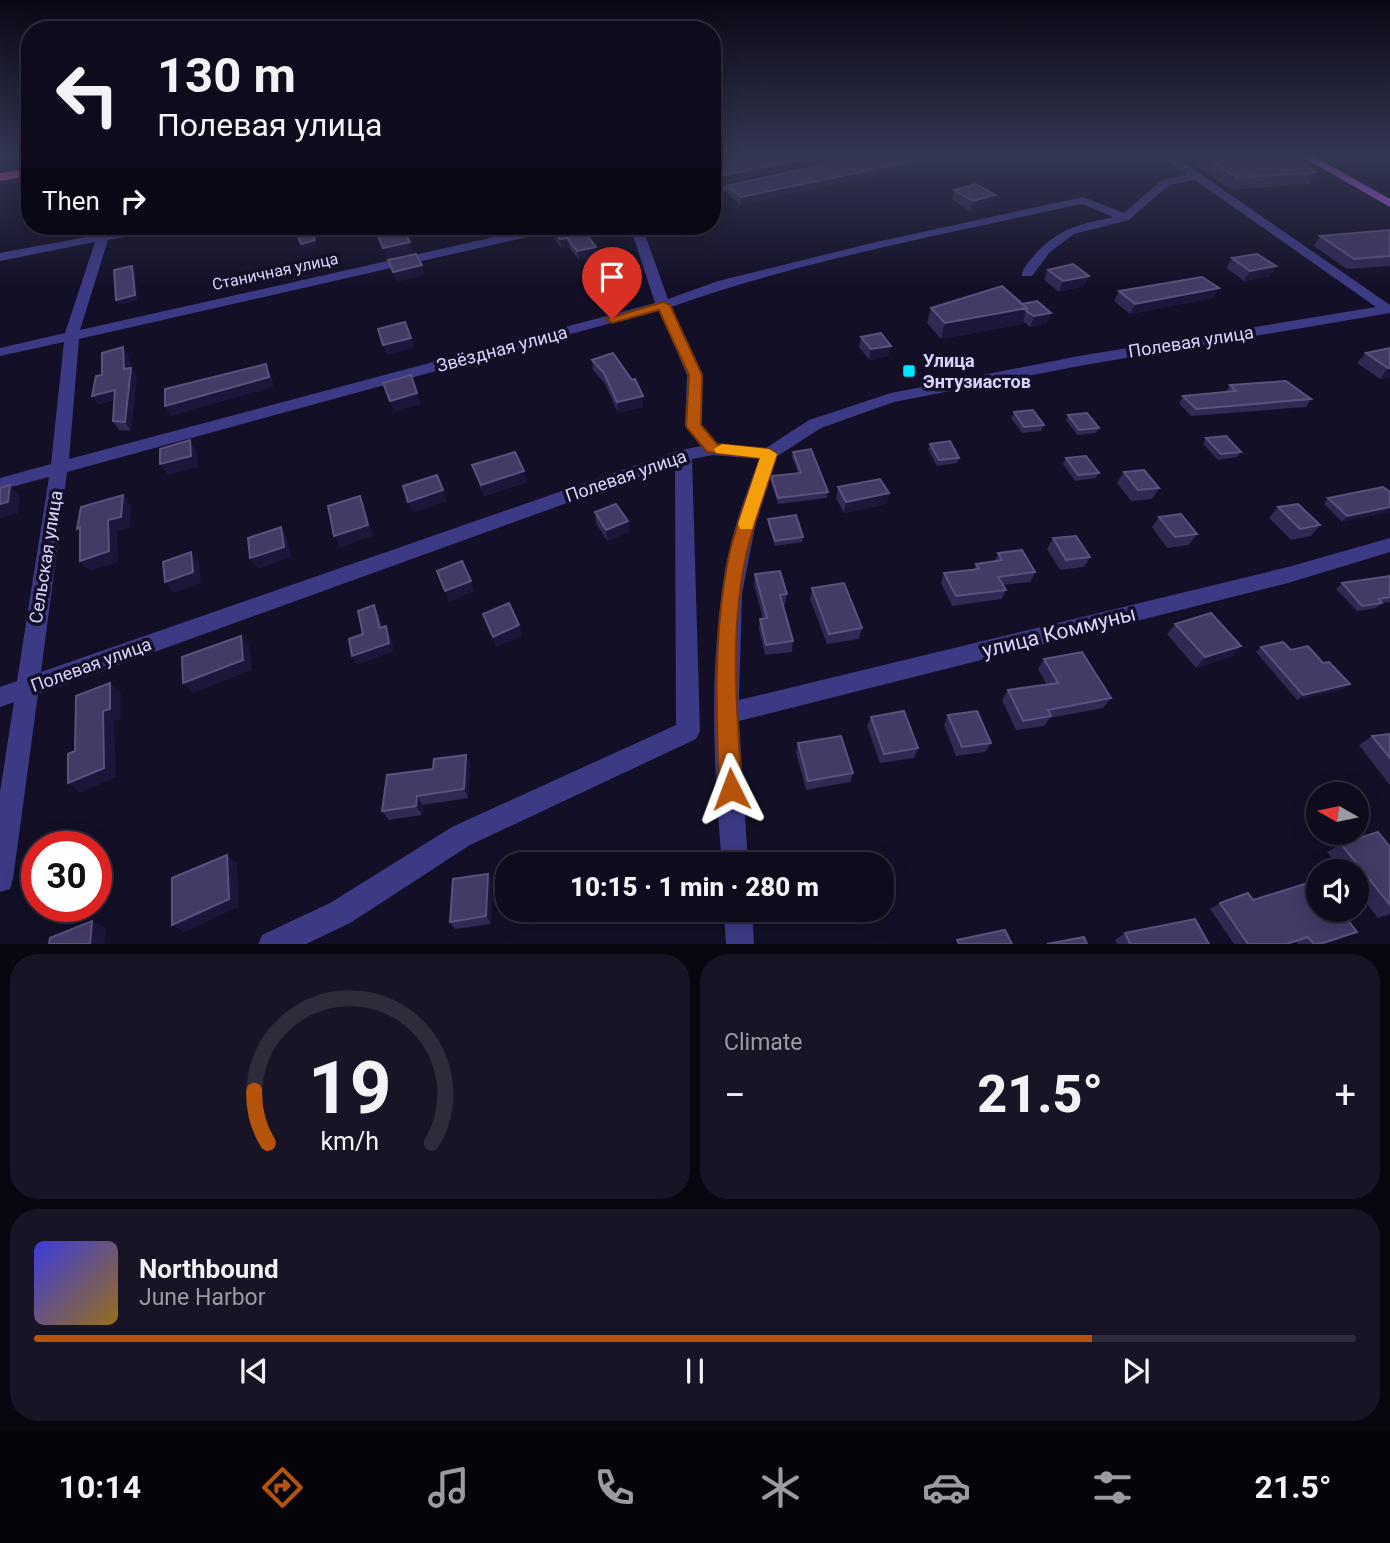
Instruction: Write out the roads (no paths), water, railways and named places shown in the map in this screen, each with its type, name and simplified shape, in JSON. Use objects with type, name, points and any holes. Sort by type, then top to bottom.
[{"type":"street","points":[[1027,273],[1046,249],[1070,231],[1125,218],[1147,199]]},
{"type":"street","points":[[1229,199],[1389,309]]},
{"type":"street","name":"Звёздная улица","points":[[0,484],[663,305],[723,284],[872,247],[1083,200],[1125,218]]},
{"type":"street","points":[[0,257],[118,235]]},
{"type":"street","name":"Станичная улица","points":[[0,352],[72,333],[517,235]]},
{"type":"street","points":[[639,235],[663,305],[695,375],[694,426],[713,449]]},
{"type":"street","name":"Сельская улица","points":[[0,879],[59,469],[72,333],[103,238]]},
{"type":"street","name":"Полевая улица","points":[[0,697],[683,455],[713,449],[769,454],[815,424],[891,398],[1079,360],[1389,309]]},
{"type":"street","points":[[734,852],[726,714],[727,629],[738,554],[769,454]]},
{"type":"street","points":[[272,944],[340,913],[461,836],[688,732],[683,455]]},
{"type":"street","name":"улица Коммуны","points":[[726,714],[1288,575],[1390,545]]},
{"type":"street","points":[[739,922],[740,944]]},
{"type":"place","name":"Улица Энтузиастов","points":[[909,371]]}]
